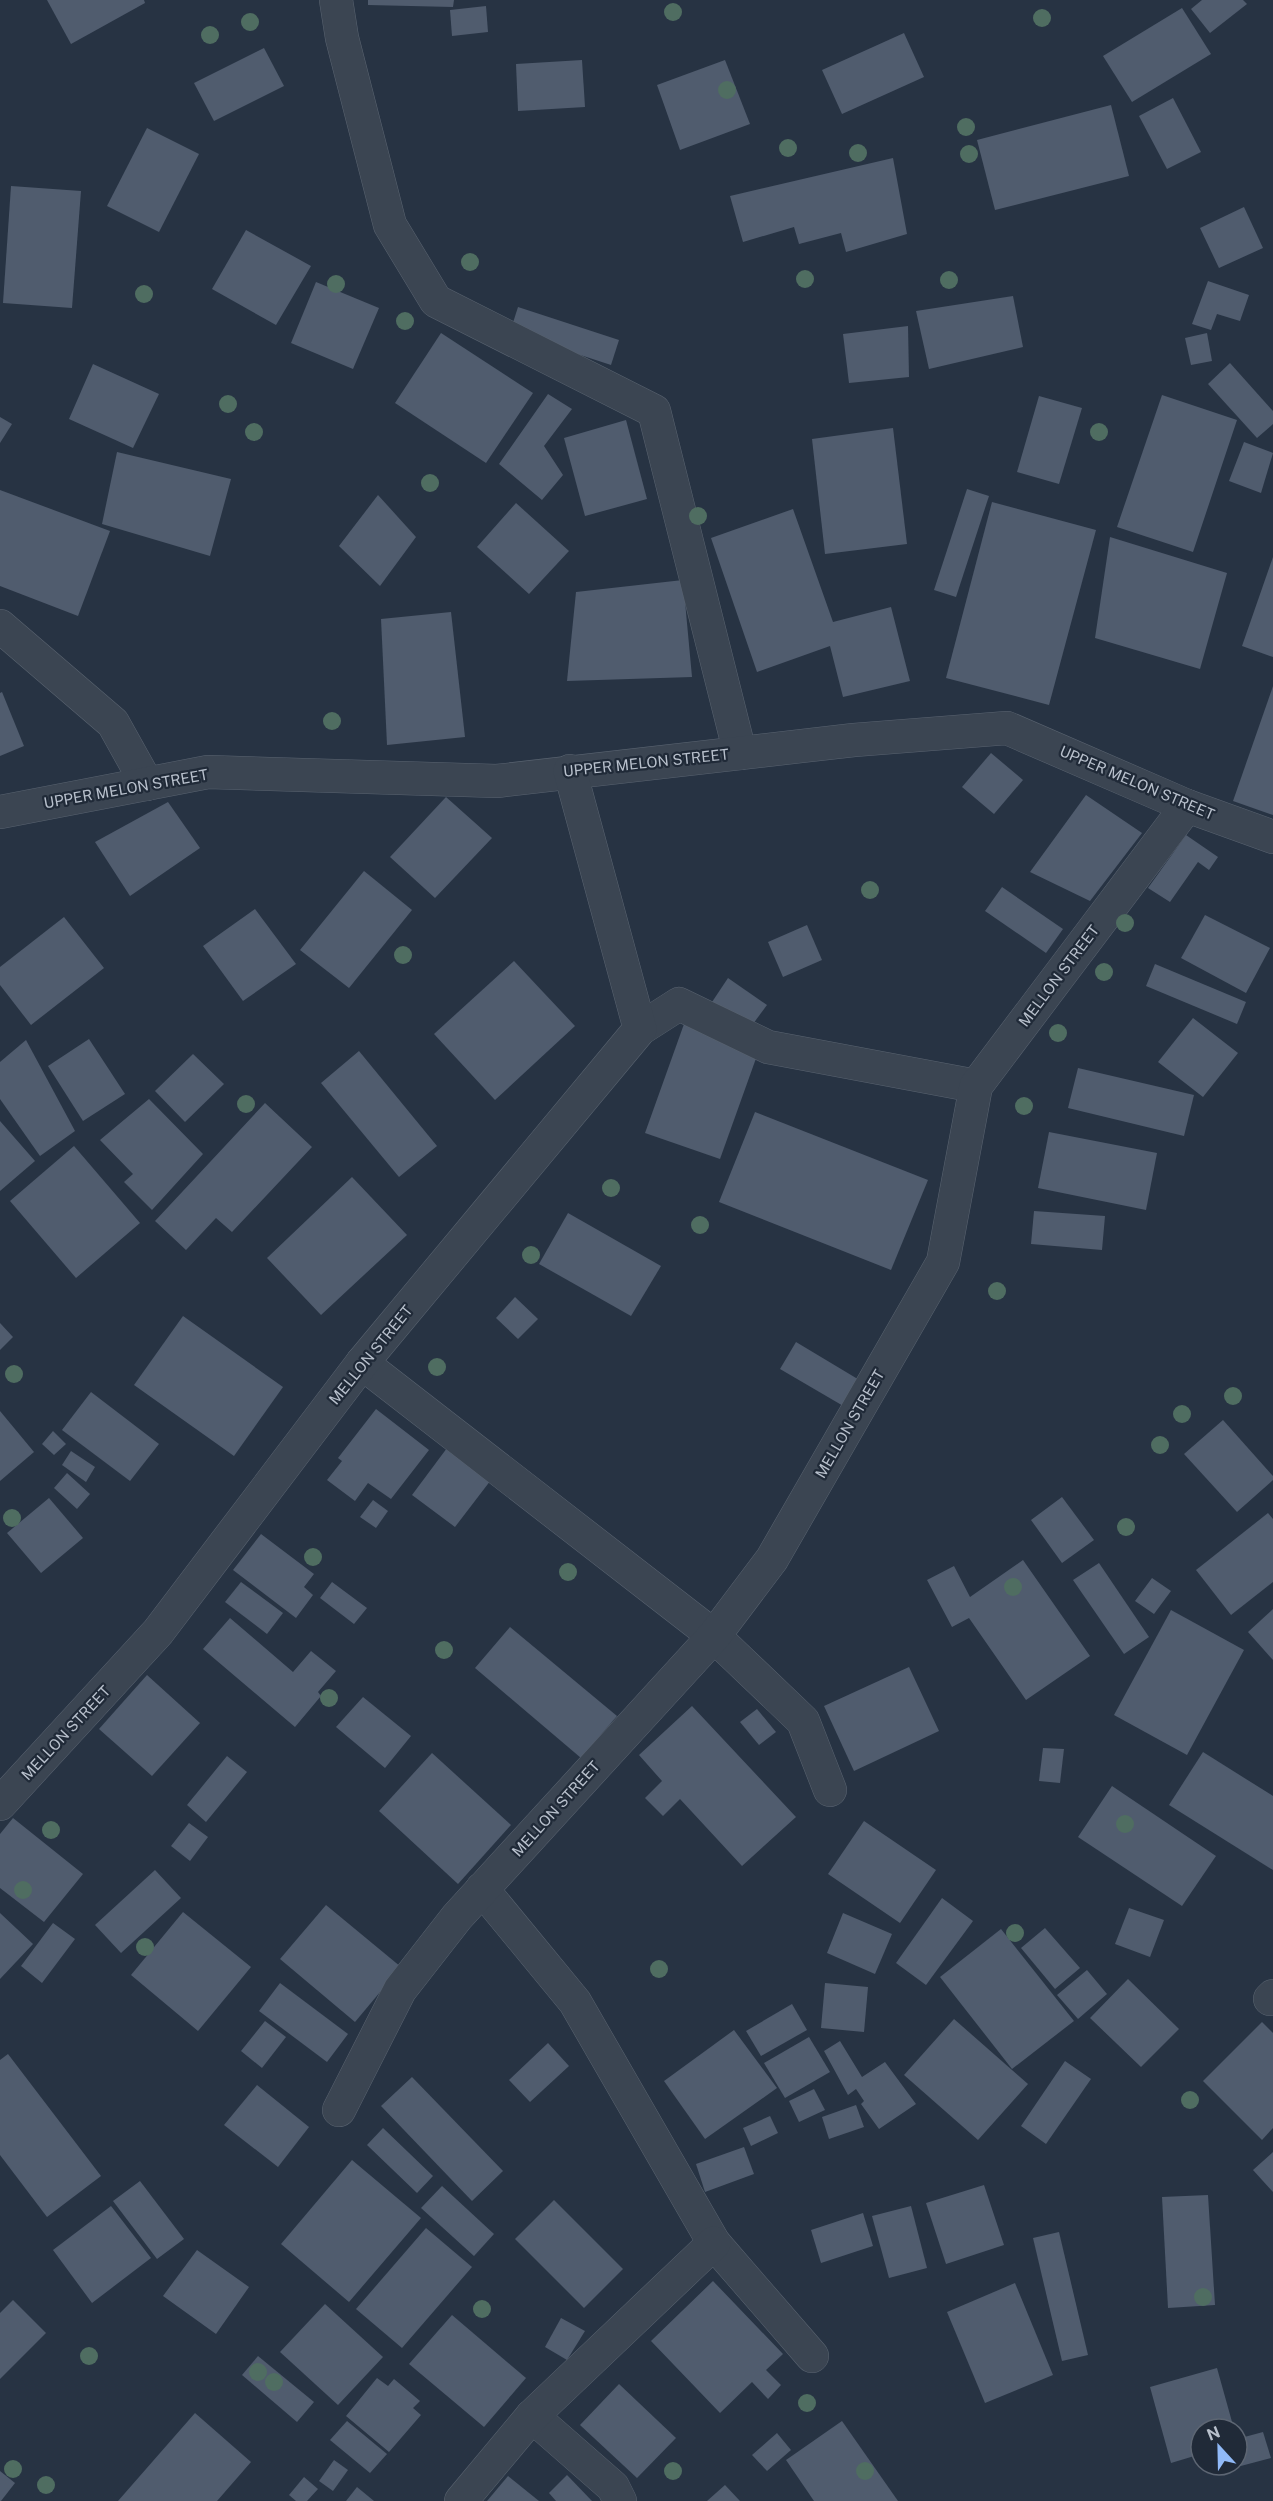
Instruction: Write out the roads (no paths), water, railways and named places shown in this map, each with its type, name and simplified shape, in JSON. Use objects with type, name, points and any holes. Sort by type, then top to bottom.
[{"type":"street","points":[[336,0],[342,38],[390,225],[435,301],[654,411],[740,753]]},
{"type":"street","points":[[0,626],[113,723],[147,783]]},
{"type":"street","name":"UPPER MELON STREET","points":[[0,812],[208,772],[497,781],[854,740],[1008,728],[1187,806],[1273,837]]},
{"type":"street","points":[[570,771],[640,1029]]},
{"type":"street","name":"MELLON STREET","points":[[339,2110],[400,1990],[457,1917],[714,1636],[772,1559],[943,1262],[976,1086],[1187,806]]},
{"type":"street","name":"MELLON STREET","points":[[0,1804],[158,1632],[362,1363],[640,1029],[679,1004],[768,1047],[976,1086]]},
{"type":"street","points":[[362,1363],[714,1636],[803,1722],[830,1790]]},
{"type":"street","points":[[482,1889],[575,2002],[714,2243],[812,2356]]},
{"type":"street","points":[[461,2501],[532,2416],[714,2243]]},
{"type":"street","points":[[532,2416],[613,2487],[620,2501]]}]
